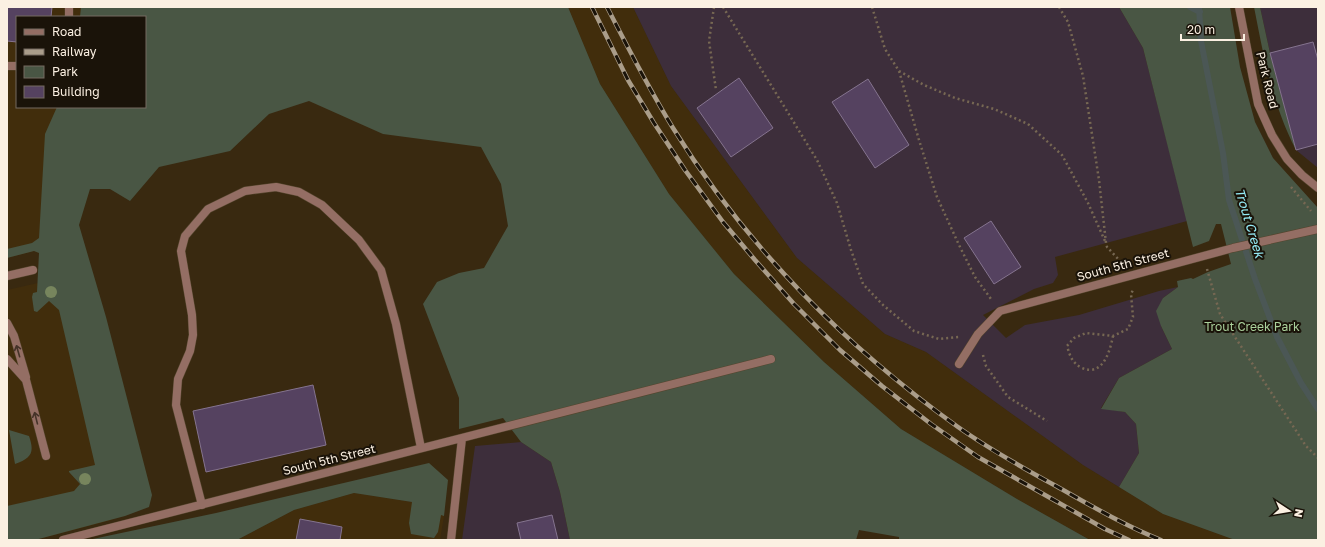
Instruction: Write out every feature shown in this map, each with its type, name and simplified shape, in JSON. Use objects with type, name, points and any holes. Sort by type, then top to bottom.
[{"type":"street","name":"Park Road","points":[[1239,7],[1258,104],[1272,135],[1287,159],[1302,175],[1318,188]]},
{"type":"street","points":[[202,505],[176,405],[178,379],[190,351],[193,335],[192,315],[181,252],[185,236],[208,209],[245,191],[276,187],[299,192],[305,195],[322,205],[359,240],[381,270],[396,324],[421,448]]},
{"type":"street","name":"South 5th Street","points":[[1000,311],[1203,255],[1318,228]]},
{"type":"street","points":[[7,276],[34,270]]},
{"type":"street","points":[[959,364],[978,334],[1000,311]]},
{"type":"street","points":[[7,323],[14,336],[46,456]]},
{"type":"street","points":[[7,359],[26,380]]},
{"type":"street","name":"South 5th Street","points":[[63,540],[771,359]]},
{"type":"street","points":[[451,540],[462,438]]},
{"type":"path","points":[[714,7],[709,41],[716,90]]},
{"type":"path","points":[[722,7],[818,160],[837,204],[863,284],[883,305],[914,331],[939,339],[966,337],[978,334],[986,366],[1008,397],[1047,421]]},
{"type":"path","points":[[872,7],[884,49],[899,71],[937,197],[975,277],[1000,311]]},
{"type":"path","points":[[1059,7],[1068,22],[1083,76],[1099,180],[1106,243]]},
{"type":"path","points":[[899,71],[924,85],[955,98],[994,109],[1028,124],[1062,155],[1088,203],[1107,247],[1118,260],[1139,273],[1131,294],[1133,317],[1128,329],[1113,336],[1086,333],[1074,338],[1067,346],[1070,358],[1078,366],[1088,370],[1097,369],[1105,360],[1110,350],[1113,336]]},
{"type":"path","points":[[1203,255],[1220,314],[1306,446],[1318,458]]},
{"type":"shaded area","points":[[7,7],[105,7],[105,16],[16,16],[16,108],[81,108],[39,253],[34,251],[7,258]]},
{"type":"shaded area","points":[[568,7],[633,7],[671,86],[797,258],[885,334],[926,352],[1083,465],[1163,514],[1235,540],[1090,540],[1017,499],[901,429],[824,362],[734,274],[669,194],[600,84]]},
{"type":"shaded area","points":[[633,7],[1119,7],[1143,48],[1187,221],[1055,257],[1058,275],[1053,283],[1034,289],[983,315],[1006,338],[1025,325],[1079,315],[1159,291],[1178,287],[1163,298],[1161,326],[1172,349],[1119,378],[1101,408],[1125,412],[1136,424],[1139,453],[1119,487],[1083,465],[926,352],[885,334],[797,258],[671,86]]},
{"type":"shaded area","points":[[1260,7],[1318,7],[1318,168],[1296,150],[1270,53]]},
{"type":"shaded area","points":[[38,283],[62,310],[112,520],[35,540],[7,540],[7,290]]},
{"type":"shaded area","points":[[521,442],[551,462],[560,492],[570,540],[462,540],[475,446]]},
{"type":"shaded area","points":[[354,493],[412,502],[444,516],[440,540],[237,540],[294,510]]},
{"type":"green space","points":[[81,7],[568,7],[600,84],[669,194],[734,274],[824,362],[901,429],[1017,499],[1090,540],[899,540],[899,537],[859,530],[856,540],[570,540],[560,492],[551,462],[521,442],[503,418],[459,429],[459,398],[423,304],[437,282],[459,273],[484,268],[508,226],[501,184],[481,147],[383,134],[309,101],[269,114],[230,151],[159,167],[130,201],[110,189],[90,189],[79,225],[106,317],[152,495],[149,507],[125,516],[35,540],[7,540],[7,506],[74,491],[80,484],[69,471],[95,465],[59,310],[49,301],[37,312],[34,311],[32,297],[33,293],[37,292],[39,253],[34,251],[7,258],[7,249],[32,243],[39,238],[45,134],[57,108],[146,108],[146,16],[80,16]]},
{"type":"green space","name":"Trout Creek Park","points":[[1119,7],[1230,7],[1240,67],[1255,122],[1273,158],[1318,208],[1318,540],[1235,540],[1163,514],[1119,487],[1139,453],[1136,424],[1125,412],[1101,409],[1119,378],[1172,349],[1161,326],[1156,311],[1163,298],[1178,287],[1177,281],[1191,278],[1193,279],[1231,264],[1221,224],[1216,224],[1209,241],[1193,247],[1143,48]]},
{"type":"green space","points":[[1254,7],[1260,7],[1270,53],[1296,150],[1275,98],[1265,62]]},
{"type":"green space","points":[[9,430],[29,436],[32,447],[28,457],[15,464]]},
{"type":"green space","points":[[429,463],[448,480],[444,516],[441,515],[438,532],[434,538],[411,534],[409,523],[412,502],[354,493],[294,510],[237,540],[88,540],[216,513]]},
{"type":"building","points":[[7,7],[52,7],[51,16],[16,16],[16,42],[7,41]]},
{"type":"building","points":[[1313,42],[1318,60],[1318,144],[1296,150],[1270,53]]},
{"type":"building","points":[[739,78],[773,128],[731,157],[697,108]]},
{"type":"building","points":[[868,79],[909,145],[875,168],[832,102]]},
{"type":"building","points":[[991,221],[1021,267],[994,284],[964,238]]},
{"type":"building","points":[[313,385],[326,445],[206,472],[193,411]]},
{"type":"building","points":[[552,515],[558,540],[521,540],[517,523]]},
{"type":"building","points":[[300,519],[342,527],[340,540],[296,540]]},
{"type":"waterway","points":[[1190,7],[1200,12]]},
{"type":"waterway","name":"Trout Creek","points":[[1199,7],[1201,41],[1223,153],[1229,200],[1255,279],[1277,337],[1301,383],[1318,409]]},
{"type":"railway","points":[[592,7],[628,80],[685,170],[723,222],[755,260],[794,304],[840,350],[882,386],[931,424],[978,457],[1105,529],[1129,540]]},
{"type":"railway","points":[[607,7],[673,128],[702,171],[733,213],[766,253],[801,292],[838,328],[876,363],[917,396],[982,443],[1108,515],[1161,540]]}]
